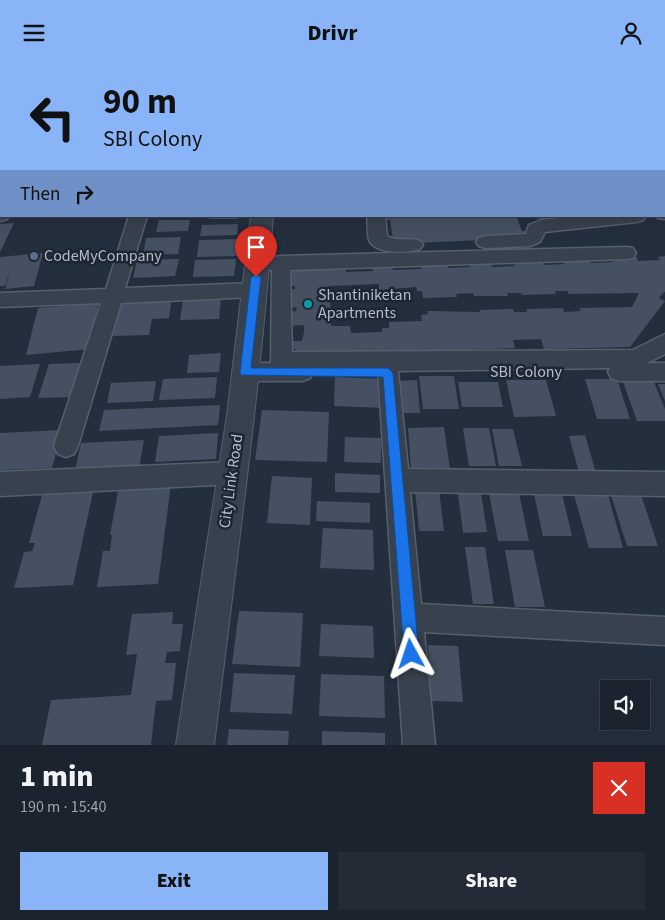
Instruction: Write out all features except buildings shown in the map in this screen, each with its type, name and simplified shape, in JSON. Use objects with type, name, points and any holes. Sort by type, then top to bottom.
[{"type":"street","points":[[66,446],[138,217]]},
{"type":"street","name":"City Link Road","points":[[195,745],[233,473],[245,372],[264,272],[262,217]]},
{"type":"street","points":[[376,217],[378,239],[384,244],[392,246],[531,240],[534,238],[535,229],[542,225],[626,217]]},
{"type":"street","points":[[0,300],[114,296],[264,272],[627,253]]},
{"type":"street","points":[[264,272],[281,361],[387,362],[633,359],[644,357],[661,347],[665,342]]},
{"type":"street","name":"SBI Colony","points":[[245,372],[665,372]]},
{"type":"street","points":[[388,373],[419,745]]},
{"type":"street","points":[[0,483],[233,473]]},
{"type":"street","points":[[398,480],[665,483]]},
{"type":"street","points":[[408,617],[665,631]]},
{"type":"place","name":"CodeMyCompany","points":[[34,256]]},
{"type":"place","name":"Shantiniketan Apartments","points":[[308,304]]},
{"type":"route","points":[[256,277],[245,372],[388,373],[411,654]]}]
